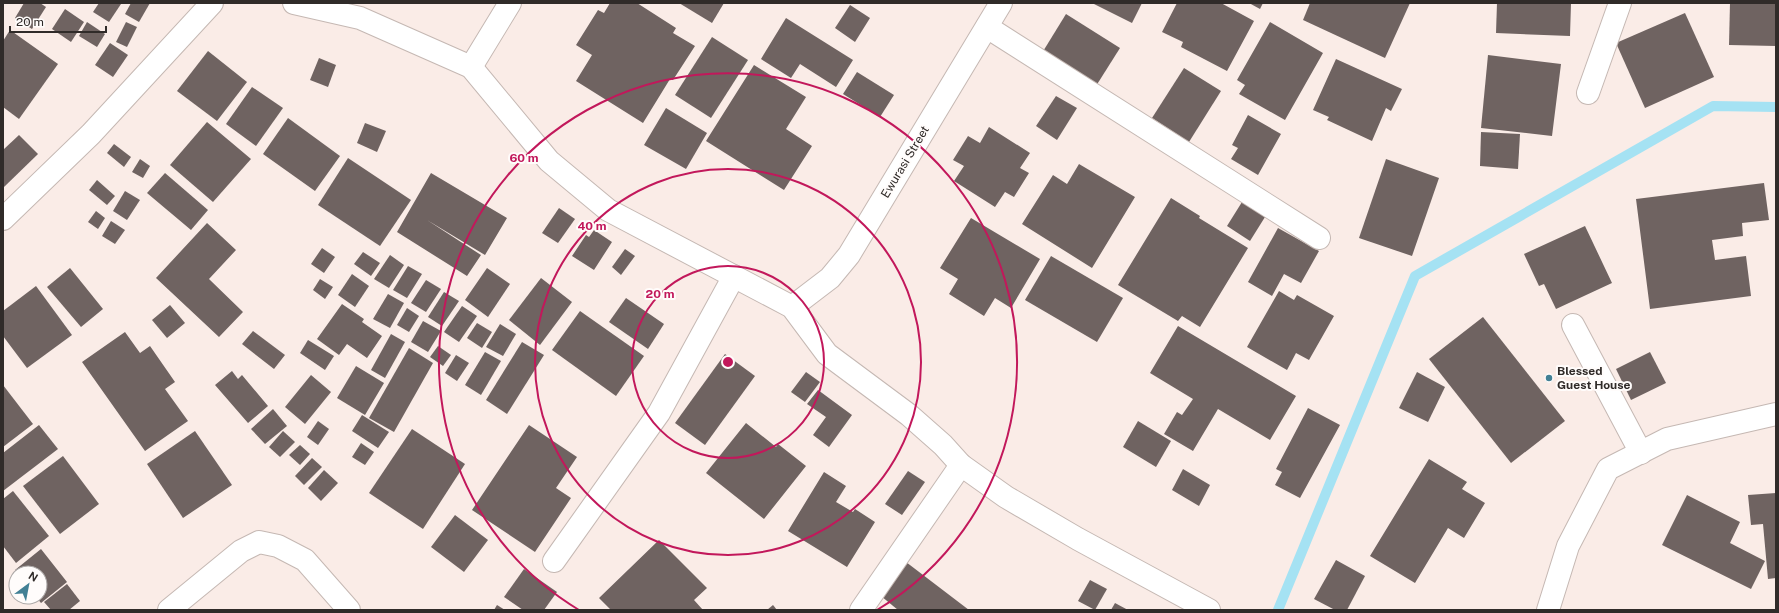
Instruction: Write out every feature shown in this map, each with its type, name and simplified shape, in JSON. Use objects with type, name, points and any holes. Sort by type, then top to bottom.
[{"type":"street","points":[[3,219],[91,134],[212,3]]},
{"type":"street","points":[[294,3],[360,18],[471,67],[549,161],[608,210],[792,307],[827,354],[909,415],[961,465],[1006,497],[1209,610]]},
{"type":"street","points":[[471,67],[510,3]]},
{"type":"street","name":"Ewurasi Street","points":[[792,307],[830,278],[849,255],[1001,3]]},
{"type":"street","points":[[1588,93],[1620,3]]},
{"type":"street","points":[[987,27],[1319,238]]},
{"type":"street","points":[[554,561],[659,413],[734,276]]},
{"type":"street","points":[[1573,325],[1641,453]]},
{"type":"street","points":[[1548,610],[1568,546],[1608,469],[1667,439],[1776,414]]},
{"type":"street","points":[[861,610],[961,465]]},
{"type":"street","points":[[168,610],[241,551],[259,542],[278,546],[305,560],[349,610]]},
{"type":"building","points":[[24,3],[40,3],[46,7],[32,29],[15,18]]},
{"type":"building","points":[[99,3],[121,4],[109,22],[93,12]]},
{"type":"building","points":[[131,3],[150,3],[139,22],[125,14]]},
{"type":"building","points":[[610,3],[637,3],[676,28],[673,33],[695,46],[673,80],[670,79],[643,123],[576,81],[592,55],[576,45],[598,10],[604,13]]},
{"type":"building","points":[[679,3],[724,3],[712,23]]},
{"type":"building","points":[[1092,3],[1142,3],[1132,23]]},
{"type":"building","points":[[1177,3],[1221,3],[1254,21],[1227,71],[1181,47],[1183,42],[1162,32]]},
{"type":"building","points":[[1249,3],[1263,3],[1260,9]]},
{"type":"building","points":[[1310,3],[1410,3],[1385,58],[1303,20]]},
{"type":"building","points":[[1497,3],[1571,3],[1570,36],[1496,33]]},
{"type":"building","points":[[1730,3],[1776,3],[1776,46],[1729,45]]},
{"type":"building","points":[[850,5],[870,18],[855,42],[835,28]]},
{"type":"building","points":[[65,9],[84,22],[71,42],[52,29]]},
{"type":"building","points":[[1685,13],[1714,77],[1645,108],[1616,43]]},
{"type":"building","points":[[1066,14],[1120,48],[1096,86],[1042,53]]},
{"type":"building","points":[[786,18],[853,60],[836,87],[800,64],[791,78],[761,59]]},
{"type":"building","points":[[87,22],[105,34],[97,47],[79,36]]},
{"type":"building","points":[[126,22],[137,27],[127,47],[116,42]]},
{"type":"building","points":[[1270,22],[1323,53],[1285,120],[1239,94],[1245,85],[1237,80]]},
{"type":"building","points":[[10,30],[58,64],[19,119],[3,107],[3,41]]},
{"type":"building","points":[[712,37],[748,60],[711,118],[675,95]]},
{"type":"building","points":[[110,43],[128,55],[113,77],[95,65]]},
{"type":"building","points":[[208,51],[247,82],[217,121],[177,91]]},
{"type":"building","points":[[1488,55],[1561,64],[1552,136],[1481,128]]},
{"type":"building","points":[[319,58],[336,65],[328,87],[310,80]]},
{"type":"building","points":[[1336,59],[1402,89],[1391,111],[1386,108],[1372,141],[1327,120],[1329,117],[1313,110]]},
{"type":"building","points":[[754,65],[806,97],[786,129],[812,146],[784,190],[706,141]]},
{"type":"building","points":[[1184,68],[1221,91],[1189,142],[1152,118]]},
{"type":"building","points":[[857,72],[894,95],[880,117],[843,94]]},
{"type":"building","points":[[252,87],[283,108],[256,146],[226,124]]},
{"type":"building","points":[[1056,96],[1077,108],[1057,140],[1036,126]]},
{"type":"building","points":[[666,108],[707,133],[686,169],[644,145]]},
{"type":"building","points":[[1248,115],[1281,134],[1258,175],[1231,159],[1238,148],[1232,145]]},
{"type":"building","points":[[288,118],[340,156],[315,191],[263,154]]},
{"type":"building","points":[[207,122],[251,159],[213,202],[170,165]]},
{"type":"building","points":[[365,123],[386,131],[377,152],[357,143]]},
{"type":"building","points":[[989,127],[1030,153],[1020,168],[1029,173],[1014,197],[1005,192],[995,207],[954,181],[964,166],[953,160],[968,136],[980,143]]},
{"type":"building","points":[[1481,132],[1520,134],[1518,169],[1480,166]]},
{"type":"building","points":[[19,135],[38,154],[3,188],[3,150]]},
{"type":"building","points":[[114,144],[131,157],[124,167],[107,153]]},
{"type":"building","points":[[348,158],[411,200],[380,246],[318,205]]},
{"type":"building","points":[[140,159],[150,166],[143,178],[132,172]]},
{"type":"building","points":[[1386,159],[1439,178],[1412,256],[1359,238]]},
{"type":"building","points":[[1079,164],[1135,197],[1092,268],[1022,224],[1053,175],[1067,184]]},
{"type":"building","points":[[165,173],[208,210],[191,230],[147,193]]},
{"type":"building","points":[[431,173],[507,218],[485,255],[427,220],[481,255],[467,276],[397,232]]},
{"type":"building","points":[[97,180],[115,196],[107,205],[89,190]]},
{"type":"building","points":[[1764,183],[1769,220],[1742,223],[1743,236],[1712,240],[1715,260],[1746,256],[1751,296],[1650,309],[1636,199]]},
{"type":"building","points":[[125,191],[140,200],[127,220],[113,211]]},
{"type":"building","points":[[1171,198],[1200,216],[1199,218],[1248,248],[1200,327],[1182,316],[1178,321],[1118,285]]},
{"type":"building","points":[[1242,202],[1265,217],[1250,241],[1227,226]]},
{"type":"building","points":[[559,208],[575,219],[558,243],[542,233]]},
{"type":"building","points":[[96,211],[105,218],[98,229],[88,222]]},
{"type":"building","points":[[971,218],[1040,259],[1011,308],[995,298],[984,316],[949,294],[958,279],[940,268]]},
{"type":"building","points":[[111,221],[125,230],[115,244],[102,236]]},
{"type":"building","points":[[207,223],[236,250],[209,279],[243,312],[219,337],[156,278]]},
{"type":"building","points":[[1585,226],[1612,283],[1556,309],[1544,284],[1539,286],[1524,254]]},
{"type":"building","points":[[1278,228],[1319,251],[1301,283],[1284,274],[1272,296],[1248,282]]},
{"type":"building","points":[[594,230],[612,242],[594,270],[572,256],[586,235],[589,237]]},
{"type":"building","points":[[322,248],[335,257],[324,273],[311,264]]},
{"type":"building","points":[[625,249],[635,256],[621,275],[612,267]]},
{"type":"building","points":[[363,252],[380,263],[371,276],[354,264]]},
{"type":"building","points":[[390,255],[404,265],[389,288],[374,279]]},
{"type":"building","points":[[1051,256],[1123,298],[1097,342],[1025,300]]},
{"type":"building","points":[[408,266],[422,274],[407,298],[393,290]]},
{"type":"building","points":[[70,268],[103,309],[81,327],[47,287]]},
{"type":"building","points":[[487,268],[510,284],[488,317],[465,300]]},
{"type":"building","points":[[352,274],[369,286],[355,307],[338,295]]},
{"type":"building","points":[[541,278],[572,302],[540,345],[509,320]]},
{"type":"building","points":[[320,279],[333,287],[325,299],[313,290]]},
{"type":"building","points":[[426,280],[441,289],[426,312],[411,303]]},
{"type":"building","points":[[36,286],[72,335],[27,368],[3,336],[3,311]]},
{"type":"building","points":[[1279,291],[1294,300],[1297,295],[1334,316],[1309,360],[1296,353],[1287,370],[1247,347]]},
{"type":"building","points":[[444,292],[459,301],[442,326],[428,317]]},
{"type":"building","points":[[388,294],[404,303],[390,328],[373,319]]},
{"type":"building","points":[[626,298],[664,324],[648,349],[609,322]]},
{"type":"building","points":[[342,304],[364,319],[362,322],[382,336],[367,358],[347,344],[339,355],[317,339]]},
{"type":"building","points":[[170,305],[185,323],[167,338],[152,320]]},
{"type":"building","points":[[462,306],[477,316],[459,342],[444,332]]},
{"type":"building","points":[[407,308],[419,316],[409,332],[397,325]]},
{"type":"building","points":[[580,311],[644,356],[616,396],[552,350]]},
{"type":"building","points":[[1483,317],[1565,421],[1511,463],[1429,359]]},
{"type":"building","points":[[423,321],[441,331],[428,352],[411,342]]},
{"type":"building","points":[[477,323],[492,332],[482,348],[467,338]]},
{"type":"building","points":[[500,324],[516,334],[503,356],[486,347]]},
{"type":"building","points":[[1178,326],[1296,396],[1270,440],[1218,409],[1193,451],[1164,434],[1177,412],[1182,415],[1193,399],[1150,373]]},
{"type":"building","points":[[253,331],[285,355],[274,369],[242,344]]},
{"type":"building","points":[[125,332],[140,353],[150,346],[175,382],[165,389],[188,421],[145,451],[82,362]]},
{"type":"building","points":[[391,334],[405,342],[385,378],[371,370]]},
{"type":"building","points":[[308,340],[334,356],[325,370],[300,353]]},
{"type":"building","points":[[522,342],[544,355],[507,414],[486,400]]},
{"type":"building","points":[[438,346],[451,355],[443,366],[430,357]]},
{"type":"building","points":[[409,348],[433,363],[394,432],[369,418]]},
{"type":"building","points":[[485,352],[501,361],[481,395],[465,385]]},
{"type":"building","points":[[1650,352],[1666,383],[1631,400],[1616,369]]},
{"type":"building","points":[[725,354],[755,376],[705,445],[675,423]]},
{"type":"building","points":[[456,355],[469,363],[457,381],[445,373]]},
{"type":"building","points":[[356,366],[384,383],[365,415],[337,398]]},
{"type":"building","points":[[232,371],[238,379],[242,375],[268,406],[248,423],[215,385]]},
{"type":"building","points":[[806,372],[820,382],[805,402],[791,392]]},
{"type":"building","points":[[1417,372],[1445,387],[1428,422],[1399,408]]},
{"type":"building","points":[[311,375],[331,392],[305,424],[285,407]]},
{"type":"building","points":[[3,385],[33,424],[3,447]]},
{"type":"building","points":[[818,390],[852,415],[829,447],[813,435],[826,417],[807,404]]},
{"type":"building","points":[[1308,408],[1340,425],[1300,498],[1275,485],[1282,472],[1276,469]]},
{"type":"building","points":[[273,409],[287,426],[265,444],[251,429]]},
{"type":"building","points":[[362,415],[389,432],[378,448],[352,431]]},
{"type":"building","points":[[318,421],[329,429],[318,445],[307,437]]},
{"type":"building","points":[[1138,421],[1171,441],[1156,467],[1123,447]]},
{"type":"building","points":[[746,423],[776,447],[778,444],[806,466],[764,519],[706,473]]},
{"type":"building","points":[[39,425],[58,449],[3,491],[3,453]]},
{"type":"building","points":[[529,425],[577,457],[556,488],[571,498],[535,552],[472,510]]},
{"type":"building","points":[[412,429],[465,464],[423,529],[369,493]]},
{"type":"building","points":[[195,431],[232,485],[183,518],[147,464]]},
{"type":"building","points":[[283,431],[295,442],[280,457],[269,447]]},
{"type":"building","points":[[361,443],[374,452],[365,465],[352,457]]},
{"type":"building","points":[[300,445],[310,454],[300,465],[289,455]]},
{"type":"building","points":[[63,456],[99,504],[60,534],[23,486]]},
{"type":"building","points":[[312,458],[322,467],[304,485],[295,476]]},
{"type":"building","points":[[1429,459],[1467,482],[1462,489],[1485,503],[1464,538],[1448,528],[1415,583],[1370,556]]},
{"type":"building","points":[[1183,469],[1210,485],[1199,506],[1172,490]]},
{"type":"building","points":[[324,470],[338,483],[321,501],[308,488]]},
{"type":"building","points":[[908,471],[925,482],[902,515],[885,504]]},
{"type":"building","points":[[824,472],[846,486],[836,502],[853,512],[855,509],[875,522],[847,567],[788,531]]},
{"type":"building","points":[[13,491],[49,536],[16,563],[3,546],[3,499]]},
{"type":"building","points":[[1776,493],[1776,578],[1768,579],[1763,524],[1751,525],[1748,495]]},
{"type":"building","points":[[1687,495],[1740,522],[1730,543],[1765,561],[1751,589],[1662,545]]},
{"type":"building","points":[[455,515],[488,540],[464,572],[431,547]]},
{"type":"building","points":[[659,540],[707,588],[694,600],[703,610],[611,610],[599,598]]},
{"type":"building","points":[[41,549],[67,582],[48,597],[48,565],[21,565]]},
{"type":"building","points":[[1336,560],[1365,576],[1347,610],[1335,610],[1314,599]]},
{"type":"building","points":[[906,562],[969,610],[898,610],[881,596]]},
{"type":"building","points":[[524,569],[557,592],[544,610],[523,610],[504,597]]},
{"type":"building","points":[[1090,580],[1107,589],[1095,610],[1078,601]]},
{"type":"building","points":[[67,584],[80,601],[69,610],[51,610],[47,605],[48,605],[48,599]]},
{"type":"building","points":[[1115,603],[1128,610],[1111,610]]},
{"type":"building","points":[[497,605],[505,610],[494,610]]},
{"type":"building","points":[[773,605],[777,610],[767,610]]},
{"type":"waterway","points":[[1278,610],[1415,276],[1713,106],[1776,107]]},
{"type":"place","name":"Blessed Guest House","points":[[1549,378]]}]
